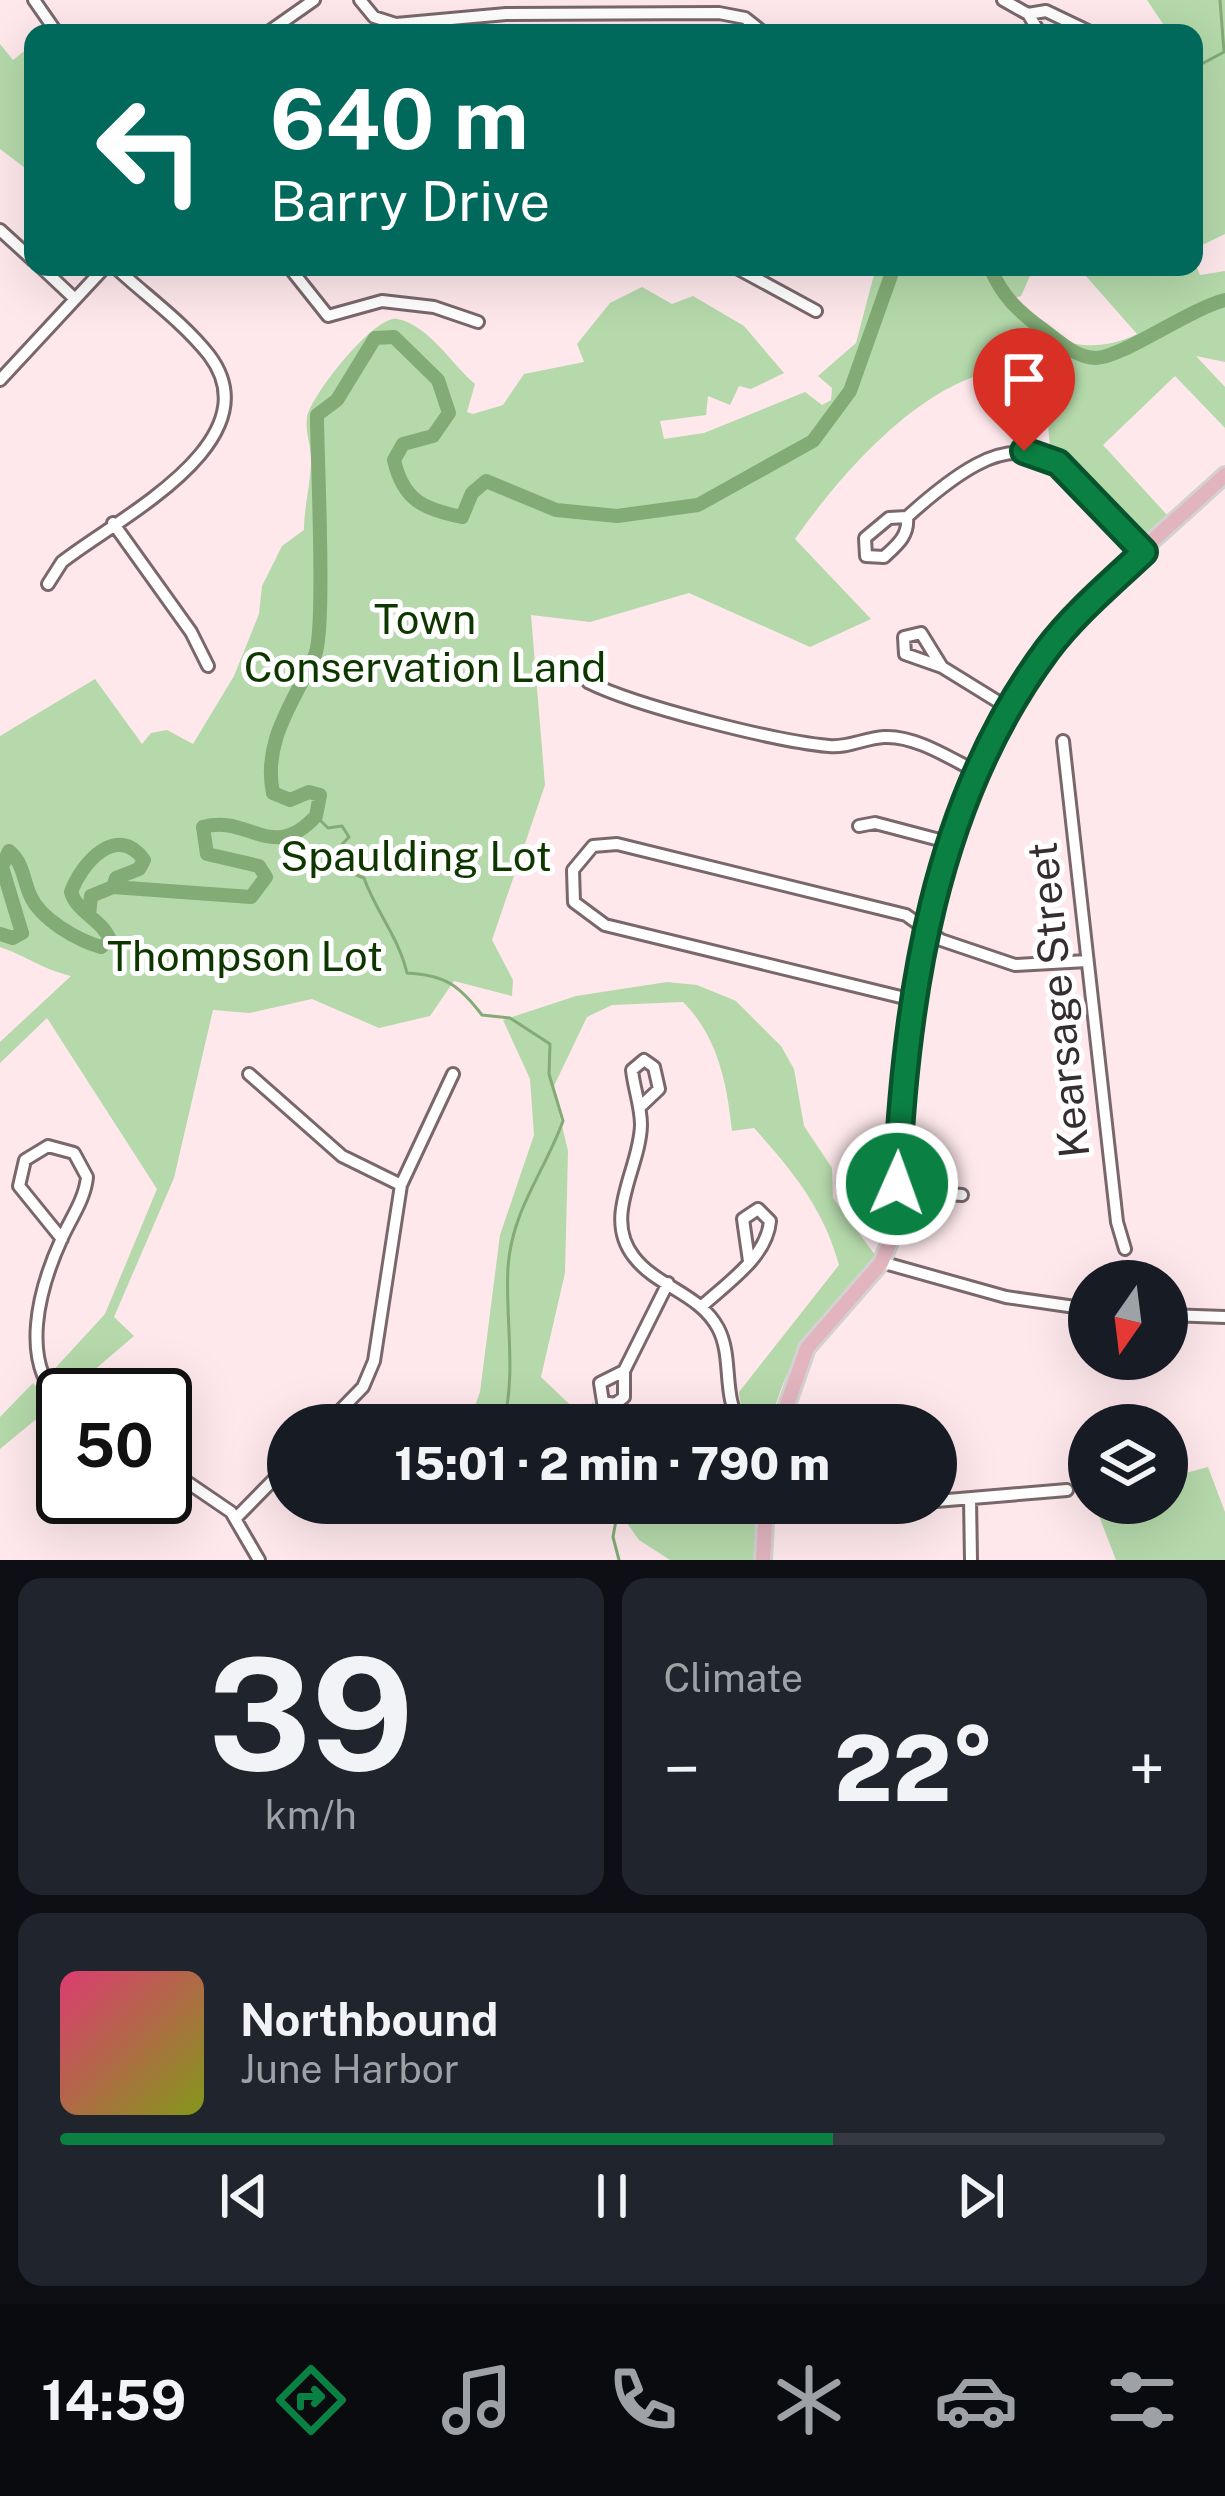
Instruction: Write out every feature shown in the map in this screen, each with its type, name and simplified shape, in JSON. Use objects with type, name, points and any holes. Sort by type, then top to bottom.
[{"type":"main road","points":[[787,1404],[807,1348],[881,1262],[897,1190],[913,1000],[927,928],[951,843],[979,772],[1050,645],[1225,475]]},
{"type":"main road","points":[[763,1560],[765,1524]]},
{"type":"street","points":[[280,24],[314,0]]},
{"type":"street","points":[[361,0],[386,22],[730,14],[748,24]]},
{"type":"street","points":[[1003,0],[1028,14],[1034,24]]},
{"type":"street","points":[[1028,14],[1046,11],[1073,24]]},
{"type":"street","points":[[451,17],[451,24]]},
{"type":"street","points":[[0,230],[24,252]]},
{"type":"street","points":[[50,276],[75,299]]},
{"type":"street","points":[[0,380],[100,276]]},
{"type":"street","points":[[48,584],[62,562],[198,460],[219,428],[224,407],[221,381],[208,354],[120,276]]},
{"type":"street","points":[[296,276],[324,314],[334,317],[382,301],[434,307],[478,322]]},
{"type":"street","points":[[752,276],[816,311]]},
{"type":"street","points":[[907,517],[907,532],[896,547],[884,557],[866,556],[865,538],[875,528],[889,518],[907,517],[971,466],[1010,450],[1033,451],[1058,463],[1144,552]]},
{"type":"street","points":[[113,523],[191,632],[208,666]]},
{"type":"street","points":[[942,667],[1010,710]]},
{"type":"street","points":[[588,682],[646,703],[804,742],[832,747],[888,736],[903,739],[979,772]]},
{"type":"street","name":"Kearsage Street","points":[[1063,741],[1117,1222],[1125,1250]]},
{"type":"street","points":[[859,826],[875,824],[951,843]]},
{"type":"street","points":[[913,1000],[604,925],[581,911],[570,881],[582,852],[617,844],[906,916],[941,940],[1015,965],[1087,961]]},
{"type":"street","points":[[249,1074],[343,1156],[401,1185]]},
{"type":"street","points":[[347,1404],[363,1388],[374,1361],[401,1185],[453,1074]]},
{"type":"street","points":[[640,1107],[639,1141],[621,1229],[638,1262],[701,1307],[724,1342],[732,1404]]},
{"type":"street","points":[[37,1368],[44,1292],[87,1177],[74,1154],[48,1146],[25,1160],[19,1186],[62,1239]]},
{"type":"street","points":[[897,1190],[962,1195]]},
{"type":"street","points":[[701,1307],[749,1261]]},
{"type":"street","points":[[881,1262],[1006,1297],[1068,1306]]},
{"type":"street","points":[[624,1371],[668,1283]]},
{"type":"street","points":[[1188,1316],[1225,1317]]},
{"type":"street","points":[[192,1487],[236,1519],[259,1560]]},
{"type":"street","points":[[236,1519],[267,1487]]},
{"type":"street","points":[[957,1500],[1067,1490]]},
{"type":"street","points":[[970,1499],[971,1560]]},
{"type":"green space","points":[[1147,0],[1225,0],[1225,234],[1203,245],[1203,24],[1163,24]]},
{"type":"green space","points":[[0,44],[13,60],[24,51],[24,167],[0,149]]},
{"type":"green space","points":[[1225,271],[1225,362],[1196,356],[1225,387],[1225,428],[1175,376],[1103,445],[1168,516],[1147,536],[1050,447],[1043,367],[1000,370],[958,383],[904,418],[832,490],[795,539],[871,619],[810,647],[689,593],[590,622],[531,615],[545,785],[492,940],[513,980],[512,996],[454,981],[430,1016],[379,1028],[312,999],[249,1013],[213,1010],[174,1178],[114,1317],[134,1336],[97,1368],[55,1368],[105,1314],[157,1189],[47,1018],[0,1063],[0,1042],[71,976],[0,947],[0,736],[95,679],[142,744],[151,733],[167,730],[193,744],[234,676],[259,614],[262,586],[282,546],[304,530],[311,465],[307,418],[319,394],[359,343],[387,321],[397,319],[419,329],[475,384],[467,412],[473,414],[503,405],[524,374],[584,362],[577,344],[610,303],[642,287],[672,304],[693,296],[744,326],[784,373],[751,389],[739,386],[730,405],[708,396],[706,415],[660,421],[664,439],[704,433],[805,392],[822,405],[831,400],[832,388],[818,376],[856,343],[874,276],[1030,276],[1021,296],[1007,300],[1025,320],[1071,343],[1120,341],[1137,334],[1086,276],[1203,276]]},
{"type":"green space","points":[[667,982],[697,985],[736,1001],[781,1046],[794,1069],[804,1126],[832,1168],[833,1198],[875,1255],[798,1354],[777,1404],[742,1404],[739,1392],[839,1265],[825,1226],[794,1175],[754,1128],[732,1131],[713,1046],[683,1002],[612,1005],[587,1017],[553,1088],[568,1151],[565,1273],[541,1377],[569,1404],[476,1404],[500,1235],[534,1135],[530,1079],[503,1020],[576,996]]},
{"type":"green space","points":[[33,1383],[36,1419],[0,1449],[0,1417]]},
{"type":"green space","points":[[1208,1467],[1225,1512],[1225,1560],[1116,1560],[1102,1524],[1188,1524],[1188,1472]]},
{"type":"green space","points":[[628,1524],[758,1524],[756,1560],[670,1560],[639,1540]]},
{"type":"waterway","points":[[1203,63],[1224,52],[1220,0]]},
{"type":"waterway","points":[[0,934],[13,938],[22,933],[2,867],[9,851],[42,912],[71,934],[101,947],[110,940],[71,892],[101,851],[123,845],[144,860],[139,869],[116,878],[113,887],[251,897],[266,877],[259,866],[207,854],[203,827],[219,825],[286,836],[316,816],[320,795],[309,792],[290,800],[273,793],[272,756],[318,639],[317,415],[337,400],[375,338],[394,337],[438,380],[449,413],[433,436],[403,444],[394,460],[403,485],[417,500],[462,517],[472,493],[486,481],[556,510],[617,516],[698,505],[813,441],[850,391],[891,276]]},
{"type":"waterway","points":[[994,276],[1019,310],[1068,348],[1095,358],[1121,351],[1225,300]]},
{"type":"waterway","points":[[316,816],[328,828],[342,826],[349,837],[330,857],[339,868],[364,878],[407,973],[450,984],[482,1015],[510,1018],[550,1044],[549,1074],[563,1121],[522,1209],[511,1246],[507,1404]]},
{"type":"waterway","points":[[89,915],[91,896],[113,887]]},
{"type":"waterway","points":[[615,1524],[613,1537],[619,1560]]},
{"type":"route","points":[[897,1184],[913,998],[927,928],[962,810],[1004,718],[1042,656],[1144,552],[1058,463],[1024,451]]},
{"type":"park label","name":"Town Conservation Land","points":[[425,643]]},
{"type":"park label","name":"Spaulding Lot","points":[[416,856]]},
{"type":"park label","name":"Thompson Lot","points":[[245,956]]}]
